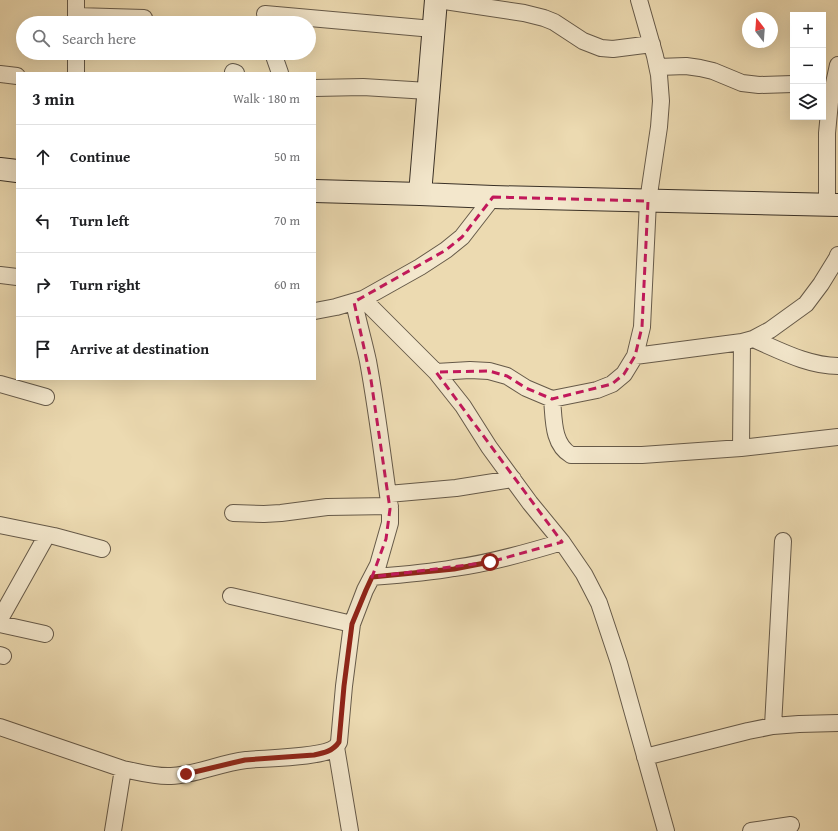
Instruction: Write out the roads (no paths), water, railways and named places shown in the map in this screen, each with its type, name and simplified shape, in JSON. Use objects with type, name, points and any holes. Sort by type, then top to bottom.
[{"type":"street","points":[[76,0],[76,16]]},
{"type":"street","points":[[420,194],[433,29],[437,0],[524,13],[544,18],[554,22],[583,41],[601,48],[652,44]]},
{"type":"street","points":[[436,372],[470,370],[489,371],[507,376],[526,388],[552,398],[597,390],[612,384],[624,374],[635,356],[642,327],[648,201],[659,127],[661,101],[658,67],[639,0]]},
{"type":"street","points":[[265,12],[305,16]]},
{"type":"street","points":[[316,17],[433,29]]},
{"type":"street","points":[[76,60],[76,72]]},
{"type":"street","points":[[275,60],[280,72]]},
{"type":"street","points":[[316,188],[493,197],[832,205],[827,133],[830,102],[829,83],[838,65]]},
{"type":"street","points":[[658,67],[686,66],[700,68],[713,71],[742,82],[759,85],[790,84]]},
{"type":"street","points":[[0,74],[16,76]]},
{"type":"street","points":[[316,88],[363,87],[428,91]]},
{"type":"street","points":[[0,169],[16,170]]},
{"type":"street","points":[[316,311],[336,308],[358,300],[420,267],[446,250],[462,237],[493,197]]},
{"type":"street","points":[[635,356],[747,341],[770,330],[806,304],[821,284],[838,255]]},
{"type":"street","points":[[0,275],[16,278]]},
{"type":"street","points":[[358,300],[436,372],[463,406],[489,447],[530,503],[562,542],[584,574],[599,603],[619,663],[666,831]]},
{"type":"street","points":[[350,831],[336,748],[339,742],[352,624],[378,565],[390,523],[389,500],[378,419],[358,300]]},
{"type":"street","points":[[747,341],[808,361],[838,366]]},
{"type":"street","points":[[741,448],[747,341]]},
{"type":"street","points":[[0,384],[46,397]]},
{"type":"street","points":[[552,398],[555,431],[564,451],[571,455],[642,455],[741,448],[838,437]]},
{"type":"street","points":[[233,513],[281,513],[389,500],[513,479]]},
{"type":"street","points":[[0,525],[102,548]]},
{"type":"street","points":[[0,620],[48,535]]},
{"type":"street","points":[[773,726],[783,541]]},
{"type":"street","points":[[372,577],[454,569],[524,554],[562,542]]},
{"type":"street","points":[[231,596],[352,624]]},
{"type":"street","points":[[0,624],[45,634]]},
{"type":"street","points":[[645,758],[748,731],[773,726],[838,723]]},
{"type":"street","points":[[0,727],[123,769],[159,776],[186,774],[245,760],[314,755],[336,748]]},
{"type":"street","points":[[113,831],[123,769]]},
{"type":"street","points":[[751,831],[791,825]]}]
